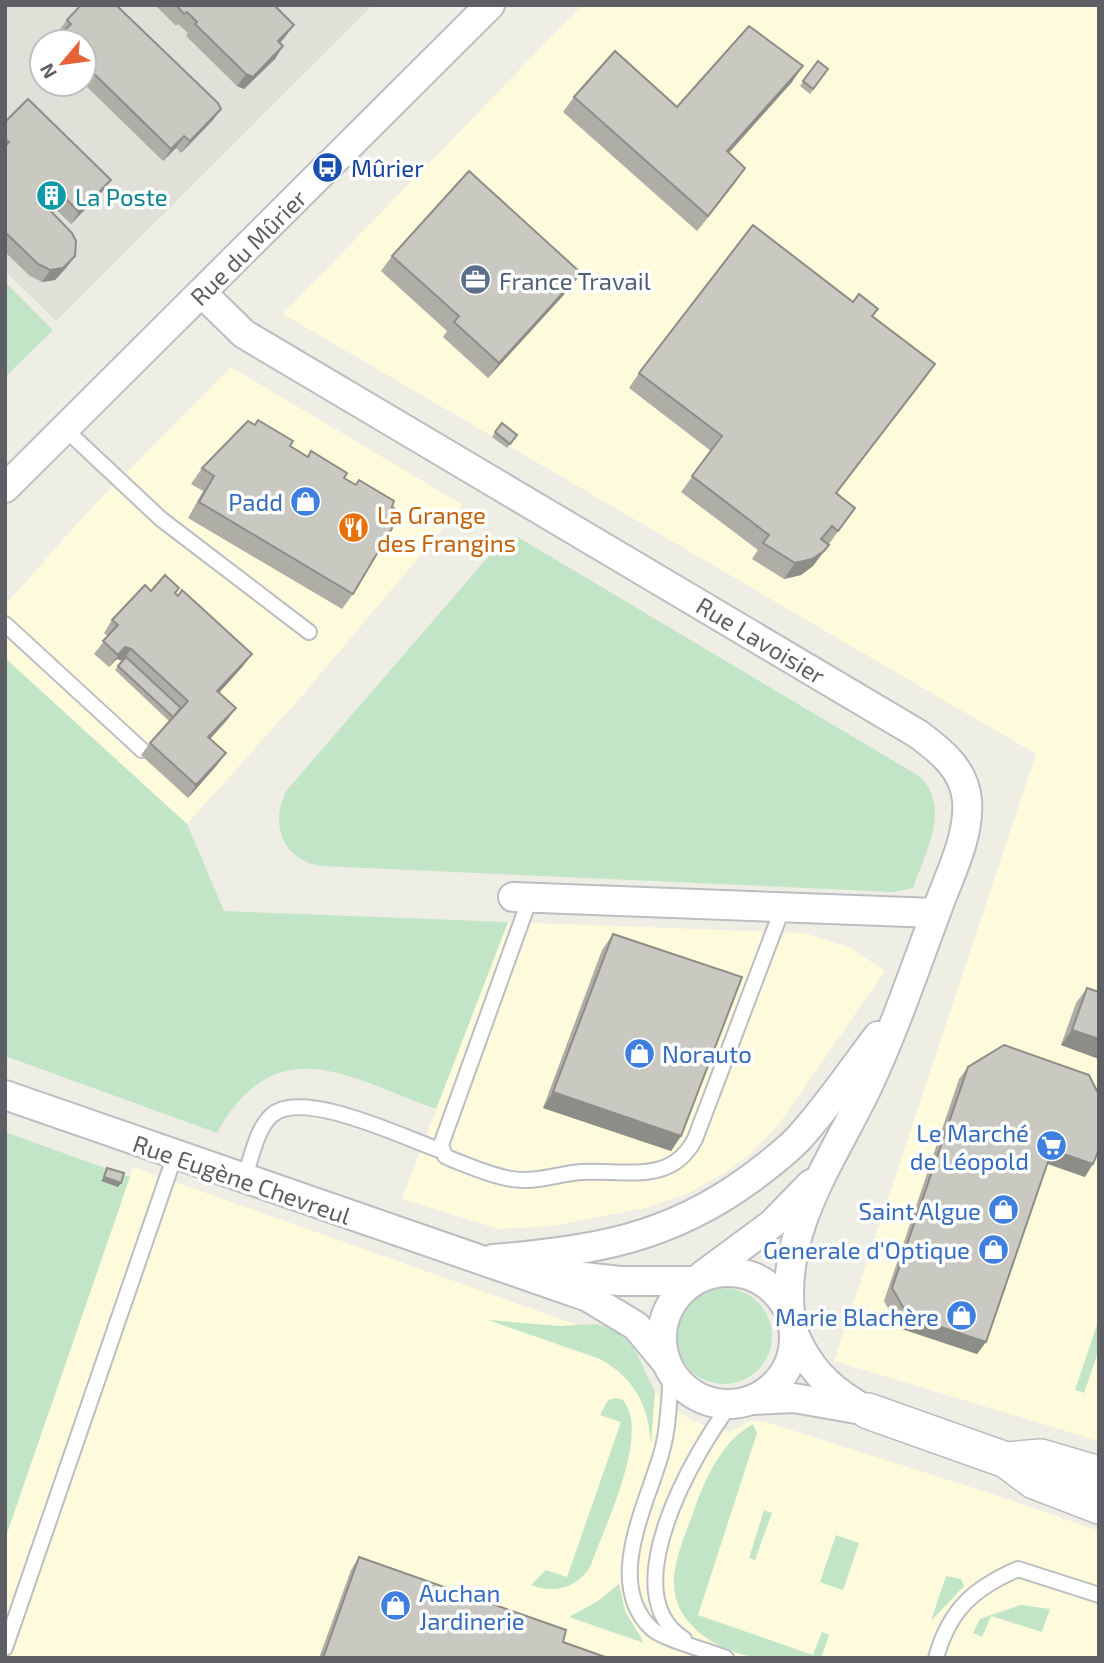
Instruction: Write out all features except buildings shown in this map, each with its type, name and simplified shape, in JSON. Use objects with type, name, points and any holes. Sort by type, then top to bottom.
[{"type":"street","name":"Rue du Mûrier","points":[[5,488],[203,294],[490,5]]},
{"type":"street","name":"Rue Lavoisier","points":[[203,294],[244,334],[918,734],[942,751],[963,781],[967,817],[961,843],[866,1091],[827,1162],[789,1262],[787,1287],[792,1324]]},
{"type":"street","points":[[522,898],[935,913]]},
{"type":"street","points":[[480,1260],[549,1255],[625,1242],[681,1221],[711,1205],[765,1168],[797,1140],[902,1002]]},
{"type":"street","name":"Rue Eugène Chevreul","points":[[5,1095],[588,1297],[636,1326],[668,1367]]},
{"type":"street","name":"Rue Lavoisier","points":[[698,1279],[788,1209],[827,1162]]},
{"type":"street","name":"Rue Eugène Chevreul","points":[[480,1260],[596,1279],[698,1279]]},
{"type":"street","points":[[867,1411],[824,1381],[811,1367],[778,1293],[760,1279],[741,1272],[721,1271],[698,1279],[672,1301],[664,1319],[662,1340],[668,1367],[695,1395],[712,1402],[794,1398],[867,1411],[1006,1460],[1034,1481],[1099,1506]]},
{"type":"street","points":[[741,1402],[767,1392],[780,1379],[791,1358],[792,1324]]},
{"type":"street","points":[[1006,1460],[1041,1457],[1099,1474]]},
{"type":"lane","points":[[65,429],[161,519],[309,632]]},
{"type":"lane","points":[[5,624],[142,750]]},
{"type":"lane","points":[[442,1151],[441,1145],[522,898]]},
{"type":"lane","points":[[244,1179],[261,1131],[272,1114],[290,1108],[312,1106],[442,1151],[450,1159],[510,1179],[523,1181],[579,1172],[648,1173],[664,1169],[686,1155],[695,1139],[783,907]]},
{"type":"lane","points":[[5,1648],[175,1155]]},
{"type":"lane","points":[[668,1367],[667,1430],[635,1536],[631,1579],[638,1609],[660,1636],[691,1644],[726,1658]]},
{"type":"lane","points":[[691,1644],[673,1633],[660,1615],[655,1590],[657,1559],[696,1456],[741,1402]]},
{"type":"lane","points":[[934,1655],[952,1616],[984,1584],[1018,1569],[1099,1595]]},
{"type":"shaded area","points":[[5,5],[373,5],[56,321],[5,271]]},
{"type":"shaded area","points":[[582,5],[1099,5],[1099,1441],[834,1361],[1036,754],[283,314]]},
{"type":"shaded area","points":[[231,367],[463,505],[301,697],[187,824],[5,658],[5,605],[94,505]]},
{"type":"shaded area","points":[[508,922],[804,933],[849,947],[885,971],[779,1124],[751,1153],[726,1172],[689,1193],[649,1207],[553,1226],[499,1229],[402,1199]]},
{"type":"shaded area","points":[[133,1167],[631,1344],[655,1392],[678,1413],[703,1425],[729,1432],[751,1421],[766,1422],[999,1496],[1099,1531],[1099,1658],[5,1658],[5,1539]]},
{"type":"green space","points":[[5,282],[53,330],[5,377]]},
{"type":"green space","points":[[516,536],[919,776],[929,788],[934,801],[935,816],[929,846],[913,888],[894,892],[321,866],[297,856],[288,848],[280,827],[279,815],[287,790],[501,542]]},
{"type":"green space","points":[[5,658],[187,824],[224,911],[508,922],[436,1109],[343,1075],[315,1069],[289,1070],[264,1080],[240,1100],[217,1133],[5,1056]]},
{"type":"green space","points":[[5,1132],[130,1177],[5,1539]]},
{"type":"green space","points":[[724,1288],[742,1291],[758,1302],[769,1318],[772,1336],[769,1354],[758,1370],[742,1381],[724,1384],[706,1381],[690,1370],[679,1354],[676,1336],[679,1318],[690,1302],[706,1291]]},
{"type":"green space","points":[[1099,1319],[1099,1349],[1084,1393],[1075,1390]]},
{"type":"green space","points":[[488,1320],[560,1326],[597,1324],[616,1330],[634,1348],[655,1392],[651,1443],[643,1404],[630,1384],[612,1366],[600,1359]]},
{"type":"green space","points":[[608,1400],[623,1400],[630,1415],[632,1435],[629,1457],[591,1565],[580,1579],[565,1587],[549,1589],[531,1585],[546,1570],[567,1577],[621,1422],[600,1415]]},
{"type":"green space","points":[[753,1424],[757,1433],[698,1615],[813,1655],[822,1632],[829,1635],[821,1658],[777,1660],[737,1653],[709,1640],[687,1619],[679,1607],[674,1576],[677,1559],[704,1485],[716,1461],[732,1440]]},
{"type":"green space","points":[[764,1510],[772,1513],[755,1560],[749,1558]]},
{"type":"green space","points":[[836,1535],[859,1543],[843,1590],[820,1582]]},
{"type":"green space","points":[[946,1576],[961,1579],[964,1586],[931,1621]]},
{"type":"green space","points":[[619,1584],[625,1611],[644,1643],[569,1617],[598,1601]]},
{"type":"green space","points":[[1020,1605],[1050,1609],[1042,1632],[991,1616],[982,1637],[973,1633],[980,1619]]},
{"type":"place","name":"Mûrier","points":[[328,167]]},
{"type":"place","name":"La Poste","points":[[52,196]]},
{"type":"place","name":"France Travail","points":[[476,280]]},
{"type":"place","name":"Padd","points":[[306,501]]},
{"type":"place","name":"La Grange des Frangins","points":[[354,528]]},
{"type":"place","name":"Norauto","points":[[639,1053]]},
{"type":"place","name":"Le Marché de Léopold","points":[[1052,1146]]},
{"type":"place","name":"Saint Algue","points":[[1004,1210]]},
{"type":"place","name":"Generale d'Optique","points":[[993,1249]]},
{"type":"place","name":"Marie Blachère","points":[[962,1316]]},
{"type":"place","name":"Auchan Jardinerie","points":[[396,1606]]}]
